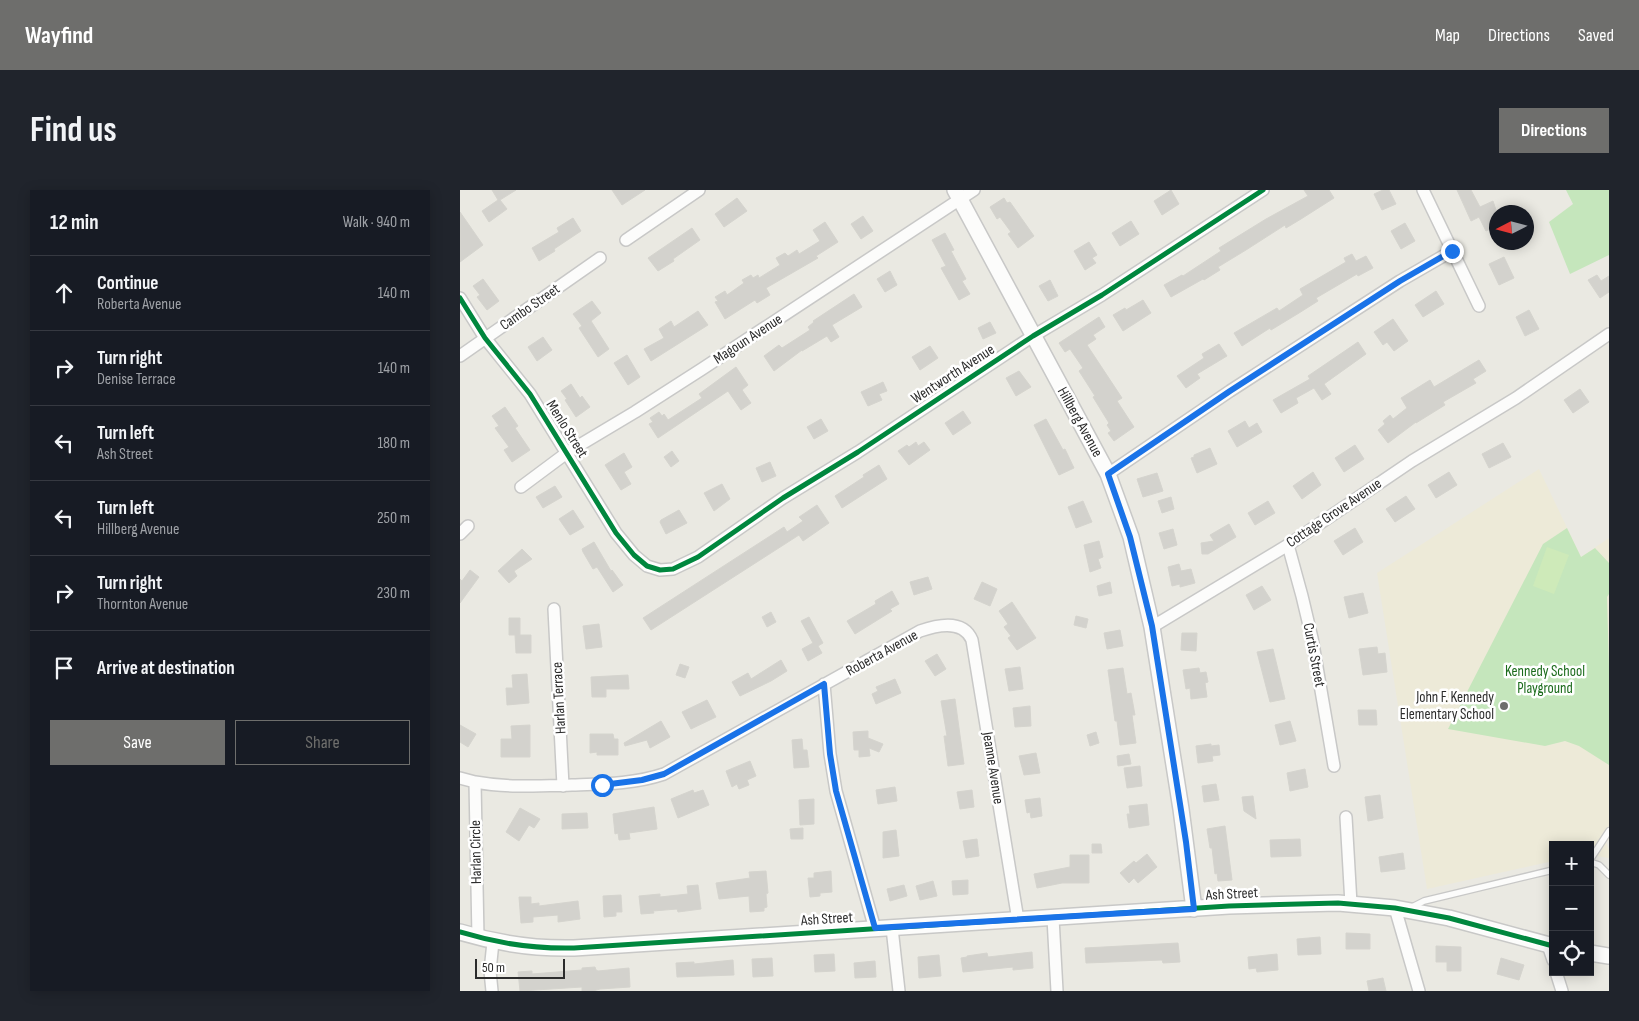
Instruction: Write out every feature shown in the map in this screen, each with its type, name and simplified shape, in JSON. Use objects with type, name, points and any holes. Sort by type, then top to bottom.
[{"type":"street","points":[[626,240],[699,190]]},
{"type":"street","name":"Magoun Avenue","points":[[521,487],[568,452],[635,412],[876,256],[957,194],[974,190]]},
{"type":"street","name":"Wentworth Avenue","points":[[656,569],[673,569],[698,557],[776,503],[858,452],[1033,336],[1111,290],[1263,190]]},
{"type":"street","points":[[1423,190],[1479,306]]},
{"type":"street","name":"Hillberg Avenue","points":[[957,194],[1108,474],[1130,537],[1152,626],[1186,842],[1194,909]]},
{"type":"street","points":[[1108,474],[1230,391],[1400,281],[1452,251]]},
{"type":"street","name":"Cambo Street","points":[[460,356],[600,258]]},
{"type":"street","name":"Menlo Street","points":[[460,298],[485,338],[530,394],[568,452],[616,532],[640,562],[656,569]]},
{"type":"street","name":"Cottage Grove Avenue","points":[[1152,626],[1288,545],[1404,466],[1516,398],[1609,334]]},
{"type":"street","name":"Curtis Street","points":[[1288,545],[1312,638],[1334,766]]},
{"type":"street","name":"Harlan Terrace","points":[[554,610],[563,786]]},
{"type":"street","name":"Roberta Avenue","points":[[475,782],[513,787],[563,786],[620,783],[664,774],[920,631],[935,626],[954,626]]},
{"type":"street","name":"Jeanne Avenue","points":[[954,626],[969,634],[972,640],[1018,920]]},
{"type":"street","points":[[824,684],[830,754],[836,791],[875,928]]},
{"type":"street","points":[[460,778],[475,782]]},
{"type":"street","name":"Harlan Circle","points":[[475,782],[478,938]]},
{"type":"street","points":[[1346,816],[1351,904]]},
{"type":"street","name":"Ash Street","points":[[460,932],[493,942],[528,947],[574,948],[1278,904],[1351,904],[1401,909],[1449,918],[1549,943]]},
{"type":"street","points":[[1401,909],[1419,991]]},
{"type":"street","points":[[1053,918],[1057,991]]},
{"type":"street","points":[[892,928],[900,991]]},
{"type":"street","points":[[492,991],[490,971],[493,942]]},
{"type":"street","points":[[1594,954],[1609,956]]},
{"type":"street","points":[[1557,976],[1562,991]]},
{"type":"lane","points":[[1594,855],[1609,831]]},
{"type":"lane","points":[[1594,863],[1606,868],[1609,874]]},
{"type":"lane","points":[[1401,909],[1424,901],[1549,871]]},
{"type":"shaded area","name":"John F. Kennedy Elementary School","points":[[1539,469],[1581,557],[1609,538],[1609,840],[1606,842],[1609,858],[1594,856],[1594,841],[1549,841],[1549,862],[1427,889],[1377,573]]},
{"type":"green space","points":[[1566,190],[1609,190],[1609,255],[1570,274],[1549,222],[1573,204]]},
{"type":"green space","name":"Kennedy School Playground","points":[[1567,528],[1581,557],[1595,548],[1609,563],[1609,594],[1607,597],[1609,765],[1579,746],[1565,741],[1545,746],[1448,729],[1543,544]]},
{"type":"green space","points":[[1547,547],[1569,555],[1554,594],[1533,586]]},
{"type":"building","points":[[492,190],[516,190],[500,200],[507,209],[489,222],[482,211],[498,200]]},
{"type":"building","points":[[612,190],[645,190],[622,205]]},
{"type":"building","points":[[1171,190],[1179,204],[1162,215],[1154,201]]},
{"type":"building","points":[[1304,190],[1329,190],[1334,198],[1286,228],[1285,225],[1218,267],[1220,270],[1204,280],[1171,297],[1164,285],[1183,276],[1221,251],[1219,248],[1308,196]]},
{"type":"building","points":[[1383,190],[1389,190],[1396,204],[1382,210],[1374,194]]},
{"type":"building","points":[[1457,190],[1471,190],[1480,207],[1493,201],[1494,205],[1489,205],[1489,230],[1486,231],[1479,217],[1471,221]]},
{"type":"building","points":[[737,198],[747,211],[724,227],[715,214]]},
{"type":"building","points":[[1004,198],[1007,203],[1010,202],[1034,236],[1018,248],[1008,234],[1011,232],[1000,217],[997,219],[990,207]]},
{"type":"building","points":[[460,212],[483,245],[460,262]]},
{"type":"building","points":[[863,216],[873,231],[861,239],[851,224]]},
{"type":"building","points":[[573,218],[581,231],[539,261],[532,248],[559,232],[557,228]]},
{"type":"building","points":[[1131,221],[1139,234],[1120,246],[1112,233]]},
{"type":"building","points":[[825,222],[838,242],[816,256],[818,258],[766,288],[770,295],[757,303],[755,300],[725,319],[715,302],[718,301],[715,297],[725,291],[727,295],[744,283],[742,280],[751,275],[753,278],[758,275],[759,278],[780,265],[776,258],[785,253],[788,256],[797,250],[799,254],[820,241],[813,230]]},
{"type":"building","points":[[1405,223],[1415,241],[1401,249],[1391,231]]},
{"type":"building","points":[[692,228],[700,240],[658,271],[648,258]]},
{"type":"building","points":[[945,233],[954,250],[951,251],[966,279],[962,281],[970,294],[959,300],[941,268],[946,266],[932,240]]},
{"type":"building","points":[[1089,242],[1097,255],[1092,258],[1096,263],[1085,270],[1074,251]]},
{"type":"building","points":[[1352,254],[1356,261],[1366,256],[1373,268],[1358,276],[1357,274],[1316,298],[1318,301],[1242,346],[1234,333],[1277,308],[1279,311],[1303,295],[1300,289],[1346,262],[1344,258]]},
{"type":"building","points":[[1504,257],[1514,278],[1499,285],[1489,264]]},
{"type":"building","points":[[890,271],[897,285],[885,292],[877,279]]},
{"type":"building","points":[[1597,275],[1601,281],[1609,276],[1609,292],[1600,298],[1588,280]]},
{"type":"building","points":[[483,279],[499,301],[487,310],[477,297],[480,295],[473,286]]},
{"type":"building","points":[[1050,280],[1058,296],[1048,301],[1039,286]]},
{"type":"building","points":[[1436,291],[1444,304],[1423,317],[1415,305]]},
{"type":"building","points":[[854,294],[862,307],[832,325],[839,337],[831,342],[827,336],[802,350],[774,371],[764,356],[779,345],[782,348],[810,330],[808,327],[813,321]]},
{"type":"building","points":[[1143,300],[1151,313],[1123,331],[1113,315]]},
{"type":"building","points":[[592,301],[601,313],[591,321],[609,349],[598,357],[579,328],[582,326],[573,314]]},
{"type":"building","points":[[1529,310],[1539,329],[1525,336],[1516,317]]},
{"type":"building","points":[[698,311],[708,325],[651,361],[644,349],[664,338],[659,329],[671,321],[674,327]]},
{"type":"building","points":[[1099,317],[1105,327],[1093,335],[1096,339],[1087,345],[1122,398],[1117,401],[1134,427],[1114,441],[1108,433],[1111,431],[1107,425],[1109,423],[1079,371],[1083,368],[1070,349],[1065,352],[1059,343]]},
{"type":"building","points":[[1393,319],[1408,341],[1394,351],[1387,342],[1383,345],[1374,332]]},
{"type":"building","points":[[990,322],[996,333],[983,339],[978,328]]},
{"type":"building","points":[[543,337],[552,350],[537,361],[528,347]]},
{"type":"building","points":[[1358,342],[1366,354],[1324,384],[1331,394],[1322,400],[1314,388],[1296,398],[1298,403],[1281,413],[1273,400],[1310,379],[1308,376]]},
{"type":"building","points":[[1219,344],[1227,356],[1197,374],[1200,378],[1186,388],[1177,376],[1204,358],[1202,354]]},
{"type":"building","points":[[930,346],[938,358],[920,370],[912,357]]},
{"type":"building","points":[[627,355],[640,377],[628,385],[614,363]]},
{"type":"building","points":[[1479,360],[1486,371],[1473,379],[1476,383],[1443,402],[1445,405],[1416,422],[1388,443],[1378,430],[1385,424],[1383,421],[1390,415],[1393,419],[1407,408],[1401,398],[1430,380],[1434,387]]},
{"type":"building","points":[[736,367],[748,385],[742,390],[751,403],[741,410],[728,391],[658,438],[649,424],[653,422],[650,418],[659,412],[662,416],[664,414],[668,420],[702,398],[699,394]]},
{"type":"building","points":[[1019,371],[1031,387],[1016,396],[1006,378]]},
{"type":"building","points":[[883,382],[887,391],[879,394],[882,400],[868,406],[861,392]]},
{"type":"building","points":[[571,384],[580,398],[582,396],[590,407],[576,417],[561,391]]},
{"type":"building","points":[[1580,389],[1589,402],[1573,413],[1564,400]]},
{"type":"building","points":[[505,407],[518,426],[515,428],[530,450],[512,462],[504,450],[509,447],[495,428],[499,426],[492,416]]},
{"type":"building","points":[[963,411],[971,423],[953,435],[945,423]]},
{"type":"building","points":[[821,419],[828,431],[814,439],[807,427]]},
{"type":"building","points":[[1046,419],[1063,450],[1065,449],[1074,468],[1059,475],[1034,425]]},
{"type":"building","points":[[1245,421],[1249,428],[1257,423],[1262,432],[1237,447],[1228,431]]},
{"type":"building","points":[[916,442],[918,446],[924,442],[930,450],[909,465],[898,451]]},
{"type":"building","points":[[1503,443],[1511,457],[1489,468],[1482,454]]},
{"type":"building","points":[[1355,445],[1364,459],[1344,472],[1335,458]]},
{"type":"building","points":[[1210,448],[1217,464],[1197,473],[1191,458]]},
{"type":"building","points":[[672,451],[679,461],[671,467],[664,457]]},
{"type":"building","points":[[624,453],[632,467],[624,472],[631,484],[621,490],[605,465]]},
{"type":"building","points":[[770,462],[776,476],[762,482],[756,468]]},
{"type":"building","points":[[879,465],[887,479],[842,508],[835,496]]},
{"type":"building","points":[[1313,472],[1321,485],[1302,499],[1293,486]]},
{"type":"building","points":[[1449,472],[1457,485],[1436,498],[1428,485]]},
{"type":"building","points":[[1157,473],[1163,491],[1143,497],[1137,479]]},
{"type":"building","points":[[722,484],[730,499],[714,511],[704,493]]},
{"type":"building","points":[[555,486],[562,497],[543,508],[536,497]]},
{"type":"building","points":[[1406,496],[1415,509],[1395,522],[1386,509]]},
{"type":"building","points":[[1171,497],[1174,509],[1162,513],[1158,501]]},
{"type":"building","points":[[1083,501],[1092,522],[1076,528],[1068,507]]},
{"type":"building","points":[[1268,501],[1275,513],[1255,525],[1248,513]]},
{"type":"building","points":[[817,505],[829,523],[803,541],[799,535],[651,630],[643,618],[784,527],[787,532],[803,521],[799,517]]},
{"type":"building","points":[[573,510],[584,527],[570,535],[559,519]]},
{"type":"building","points":[[679,510],[687,523],[666,534],[660,522],[661,520]]},
{"type":"building","points":[[1229,524],[1236,537],[1208,554],[1202,554],[1201,543],[1214,541],[1210,535]]},
{"type":"building","points":[[1355,528],[1363,542],[1343,555],[1334,541]]},
{"type":"building","points":[[1173,529],[1177,545],[1164,549],[1159,533]]},
{"type":"building","points":[[1099,541],[1103,557],[1098,559],[1101,568],[1090,572],[1084,545]]},
{"type":"building","points":[[594,542],[611,571],[623,585],[613,592],[597,567],[593,569],[583,552],[582,549]]},
{"type":"building","points":[[522,549],[532,559],[514,571],[517,576],[509,583],[498,571]]},
{"type":"building","points":[[1179,564],[1181,571],[1191,569],[1195,583],[1180,587],[1180,584],[1172,586],[1168,567]]},
{"type":"building","points":[[470,570],[479,577],[460,603],[460,579],[462,581]]},
{"type":"building","points":[[928,577],[932,589],[914,595],[910,582]]},
{"type":"building","points":[[982,582],[997,589],[990,606],[974,599]]},
{"type":"building","points":[[1110,582],[1112,593],[1099,596],[1097,586]]},
{"type":"building","points":[[1262,586],[1271,600],[1254,610],[1246,595]]},
{"type":"building","points":[[892,591],[899,604],[890,609],[892,611],[855,634],[847,621],[876,604],[875,601]]},
{"type":"building","points":[[1363,593],[1368,613],[1349,618],[1344,597]]},
{"type":"building","points":[[1012,602],[1036,638],[1017,650],[1008,638],[1011,636],[1004,627],[1008,624],[999,611]]},
{"type":"building","points":[[771,612],[776,622],[767,627],[762,617]]},
{"type":"building","points":[[1076,616],[1088,619],[1086,628],[1074,625]]},
{"type":"building","points":[[809,617],[823,643],[818,646],[822,653],[808,661],[802,649],[813,643],[801,621]]},
{"type":"building","points":[[509,618],[520,618],[520,635],[531,635],[531,653],[516,653],[515,635],[509,635]]},
{"type":"building","points":[[599,624],[602,647],[586,649],[583,626]]},
{"type":"building","points":[[1120,630],[1123,646],[1107,649],[1104,633]]},
{"type":"building","points":[[1182,633],[1197,633],[1196,651],[1181,650]]},
{"type":"building","points":[[1377,647],[1378,654],[1385,653],[1387,672],[1363,675],[1359,649]]},
{"type":"building","points":[[1273,649],[1285,699],[1270,702],[1257,652]]},
{"type":"building","points":[[937,654],[946,669],[935,676],[925,661]]},
{"type":"building","points":[[781,660],[787,671],[740,696],[732,682],[748,673],[751,679]]},
{"type":"building","points":[[680,664],[689,667],[685,678],[676,675]]},
{"type":"building","points":[[1020,667],[1023,689],[1009,691],[1005,669]]},
{"type":"building","points":[[1123,668],[1127,694],[1131,693],[1135,715],[1132,715],[1136,743],[1120,745],[1108,670]]},
{"type":"building","points":[[1199,668],[1200,673],[1206,672],[1208,682],[1205,683],[1207,697],[1191,699],[1190,688],[1186,689],[1183,670]]},
{"type":"building","points":[[527,674],[529,703],[507,705],[506,688],[513,688],[512,675]]},
{"type":"building","points":[[628,675],[629,689],[606,689],[606,697],[592,697],[591,677]]},
{"type":"building","points":[[895,679],[901,693],[876,704],[872,694],[878,691],[876,687]]},
{"type":"building","points":[[955,699],[964,764],[948,766],[944,736],[947,736],[941,701]]},
{"type":"building","points":[[707,700],[716,717],[691,729],[682,712]]},
{"type":"building","points":[[1030,706],[1031,726],[1015,727],[1013,708]]},
{"type":"building","points":[[1358,710],[1376,710],[1377,725],[1359,725]]},
{"type":"building","points":[[661,721],[670,737],[650,748],[647,740],[625,746],[624,743]]},
{"type":"building","points":[[1290,721],[1296,741],[1280,745],[1275,725]]},
{"type":"building","points":[[460,725],[476,734],[468,747],[460,742]]},
{"type":"building","points":[[530,725],[530,757],[501,757],[501,739],[512,739],[511,726]]},
{"type":"building","points":[[868,731],[868,738],[883,744],[879,752],[869,748],[870,756],[859,757],[859,750],[854,750],[853,732]]},
{"type":"building","points":[[1096,732],[1099,743],[1090,746],[1087,735]]},
{"type":"building","points":[[590,734],[613,734],[614,739],[618,739],[618,755],[590,753]]},
{"type":"building","points":[[802,739],[803,750],[807,750],[809,767],[794,768],[792,740]]},
{"type":"building","points":[[1211,744],[1211,746],[1219,745],[1220,755],[1212,756],[1213,761],[1198,763],[1196,746]]},
{"type":"building","points":[[1036,753],[1040,773],[1024,775],[1019,756]]},
{"type":"building","points":[[1129,754],[1131,764],[1118,766],[1117,756]]},
{"type":"building","points":[[750,761],[756,776],[747,780],[749,785],[739,789],[737,784],[732,787],[726,771]]},
{"type":"building","points":[[1140,766],[1142,786],[1127,788],[1124,768]]},
{"type":"building","points":[[1305,769],[1308,787],[1290,791],[1287,773]]},
{"type":"building","points":[[1216,784],[1219,800],[1204,802],[1202,786]]},
{"type":"building","points":[[895,787],[897,801],[878,804],[876,790]]},
{"type":"building","points":[[693,790],[694,793],[703,790],[709,805],[678,818],[671,799]]},
{"type":"building","points":[[972,790],[974,807],[960,809],[957,792]]},
{"type":"building","points":[[1380,795],[1383,818],[1368,821],[1365,797]]},
{"type":"building","points":[[1253,796],[1256,819],[1244,811],[1242,797]]},
{"type":"building","points":[[1040,798],[1042,816],[1031,818],[1030,812],[1027,813],[1025,800]]},
{"type":"building","points":[[814,799],[814,824],[800,825],[799,800]]},
{"type":"building","points":[[1147,804],[1149,825],[1129,828],[1127,814],[1130,814],[1129,806]]},
{"type":"building","points":[[654,807],[657,829],[629,833],[630,839],[619,840],[618,833],[615,834],[613,814]]},
{"type":"building","points":[[520,808],[540,819],[534,828],[529,825],[519,841],[506,832]]},
{"type":"building","points":[[587,813],[588,828],[562,829],[562,814]]},
{"type":"building","points":[[1225,826],[1232,880],[1218,881],[1207,829]]},
{"type":"building","points":[[803,828],[803,839],[791,839],[790,829]]},
{"type":"building","points":[[896,830],[899,856],[883,858],[883,832]]},
{"type":"building","points":[[977,839],[979,856],[966,858],[963,841]]},
{"type":"building","points":[[1300,839],[1301,856],[1271,857],[1270,840]]},
{"type":"building","points":[[1092,844],[1101,844],[1102,853],[1092,853]]},
{"type":"building","points":[[1403,853],[1405,869],[1381,872],[1379,857]]},
{"type":"building","points":[[1147,854],[1157,867],[1138,883],[1134,878],[1129,883],[1120,873],[1134,861],[1136,863]]},
{"type":"building","points":[[1070,855],[1089,855],[1089,883],[1062,883],[1037,888],[1034,874],[1070,867]]},
{"type":"building","points":[[766,871],[768,893],[766,894],[767,907],[764,908],[764,911],[750,912],[749,896],[719,899],[716,883],[750,878],[749,872]]},
{"type":"building","points":[[831,871],[832,892],[820,893],[820,896],[810,897],[808,878],[814,878],[814,873]]},
{"type":"building","points":[[968,880],[968,894],[953,895],[952,881]]},
{"type":"building","points":[[933,881],[937,896],[920,900],[916,886]]},
{"type":"building","points":[[698,885],[701,909],[678,912],[677,909],[653,911],[654,913],[641,914],[639,896],[660,894],[660,897],[688,894],[687,886]]},
{"type":"building","points":[[904,885],[907,896],[890,901],[887,889]]},
{"type":"building","points":[[621,895],[622,912],[616,912],[616,916],[604,917],[603,896]]},
{"type":"building","points":[[519,897],[531,897],[531,904],[539,903],[539,906],[578,901],[580,919],[558,922],[558,915],[533,917],[533,922],[521,923]]},
{"type":"building","points":[[1346,933],[1370,934],[1370,949],[1346,949]]},
{"type":"building","points":[[1320,937],[1321,954],[1298,955],[1297,939]]},
{"type":"building","points":[[1178,943],[1180,962],[1163,963],[1162,960],[1086,963],[1085,948]]},
{"type":"building","points":[[1436,946],[1461,947],[1461,971],[1447,971],[1447,962],[1436,962]]},
{"type":"building","points":[[1032,952],[1033,968],[1013,970],[1013,967],[963,972],[961,958],[967,956],[987,953],[988,957]]},
{"type":"building","points":[[834,954],[835,971],[815,972],[814,955]]},
{"type":"building","points":[[1277,954],[1278,970],[1257,972],[1256,968],[1249,969],[1248,957]]},
{"type":"building","points":[[939,955],[941,976],[919,978],[918,957]]},
{"type":"building","points":[[772,958],[773,976],[753,977],[752,959]]},
{"type":"building","points":[[1501,958],[1524,965],[1519,980],[1497,974]]},
{"type":"building","points":[[733,960],[734,975],[677,977],[676,963],[694,962],[694,964]]},
{"type":"building","points":[[875,961],[876,977],[855,978],[854,963]]},
{"type":"building","points":[[595,967],[598,971],[629,968],[630,987],[593,991],[582,991],[582,987],[520,991],[518,972],[532,971],[532,974],[582,970],[582,968]]},
{"type":"building","points":[[1383,978],[1386,991],[1369,991],[1367,981]]},
{"type":"cycle path","points":[[460,298],[485,338],[530,394],[616,533],[634,555],[647,566],[660,570],[673,569],[698,557],[783,498],[858,452],[1033,336],[1102,295],[1263,190]]},
{"type":"cycle path","points":[[460,932],[516,945],[544,948],[574,948],[1229,906],[1338,903],[1395,908],[1449,918],[1549,945]]},
{"type":"place","name":"John F. Kennedy Elementary School","points":[[1504,706]]},
{"type":"route","points":[[602,785],[642,780],[664,774],[824,684],[830,754],[836,791],[875,928],[1194,909],[1186,842],[1152,626],[1125,518],[1108,474],[1230,391],[1400,281],[1452,251]]}]
